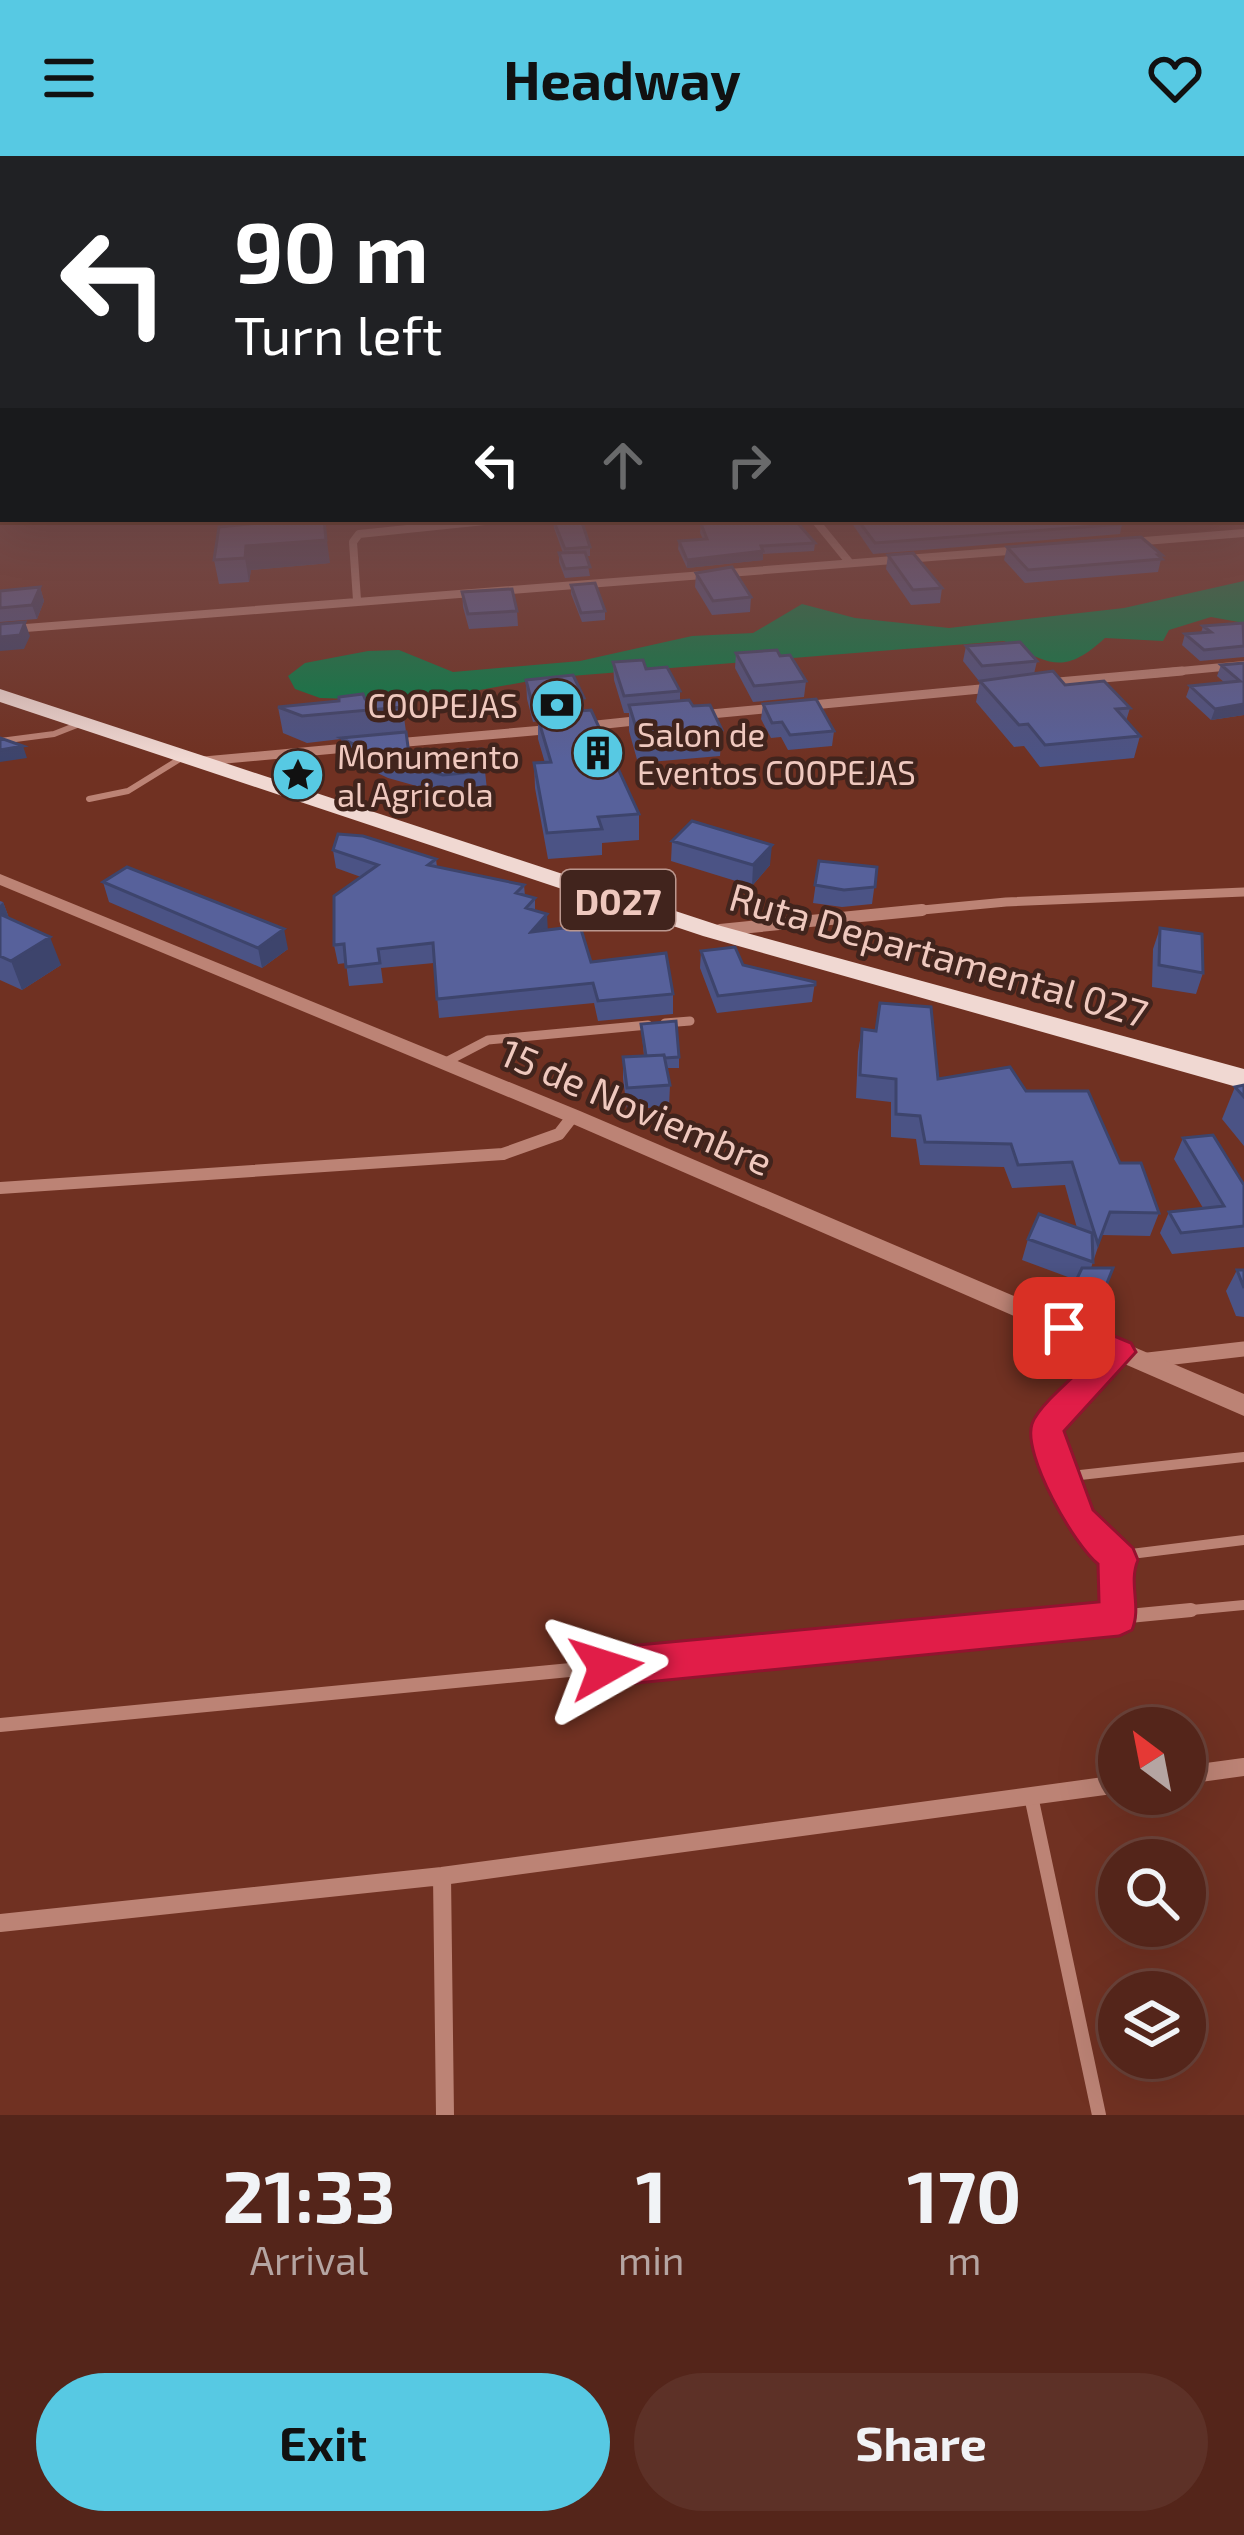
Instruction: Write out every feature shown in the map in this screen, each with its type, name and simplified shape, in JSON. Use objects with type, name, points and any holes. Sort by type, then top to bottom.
[{"type":"main road","name":"Ruta Departamental 027","points":[[0,695],[712,931],[1244,1079]]},
{"type":"street","points":[[355,576],[357,600]]},
{"type":"street","points":[[0,630],[671,576]]},
{"type":"street","points":[[1030,685],[1244,665]]},
{"type":"street","points":[[697,716],[1006,687]]},
{"type":"street","points":[[388,744],[649,720]]},
{"type":"street","points":[[190,759],[364,746]]},
{"type":"street","name":"15 de Noviembre","points":[[0,879],[573,1116],[1244,1405]]},
{"type":"street","points":[[712,931],[1006,902],[1244,892]]},
{"type":"street","points":[[0,1188],[503,1154],[559,1134],[573,1116]]},
{"type":"street","points":[[1130,1356],[1244,1349]]},
{"type":"street","points":[[1206,1772],[1244,1767]]},
{"type":"street","points":[[0,1923],[442,1876],[1098,1787]]},
{"type":"street","points":[[442,1876],[445,2115]]},
{"type":"lane","points":[[0,741],[54,734],[82,723]]},
{"type":"lane","points":[[88,799],[128,791],[190,759]]},
{"type":"lane","points":[[444,1063],[488,1040],[690,1021]]},
{"type":"lane","points":[[1120,1560],[1079,1519],[1047,1427],[1130,1356]]},
{"type":"lane","points":[[1062,1477],[1244,1456]]},
{"type":"lane","points":[[1119,1618],[1114,1570],[1120,1560],[1131,1554],[1244,1540]]},
{"type":"lane","points":[[0,1725],[1244,1605]]},
{"type":"lane","points":[[1030,1796],[1099,2115]]},
{"type":"green space","points":[[1244,581],[1244,623],[1211,617],[1169,630],[1163,641],[1105,638],[1067,662],[1045,660],[1004,641],[546,678],[419,701],[320,698],[295,689],[288,676],[305,663],[368,651],[399,650],[453,672],[580,661],[692,636],[753,633],[802,604],[855,618],[949,628],[1124,608]]},
{"type":"building","points":[[698,576],[738,576],[751,597],[713,601]]},
{"type":"building","points":[[903,576],[932,576],[942,588],[913,590]]},
{"type":"building","points":[[595,583],[605,611],[581,613],[571,585]]},
{"type":"building","points":[[40,587],[32,605],[0,608],[0,591]]},
{"type":"building","points":[[512,589],[517,611],[468,614],[462,592]]},
{"type":"building","points":[[25,622],[20,635],[0,637],[0,624]]},
{"type":"building","points":[[1243,623],[1244,646],[1204,650],[1185,634],[1211,632],[1203,626]]},
{"type":"building","points":[[1020,642],[1037,661],[982,666],[966,646]]},
{"type":"building","points":[[777,650],[780,656],[790,655],[806,681],[754,686],[736,653]]},
{"type":"building","points":[[643,660],[646,669],[667,667],[680,691],[624,696],[613,662]]},
{"type":"building","points":[[1244,663],[1244,704],[1215,709],[1190,686],[1240,681],[1221,665]]},
{"type":"building","points":[[1053,671],[1065,685],[1104,681],[1130,708],[1116,709],[1140,736],[1045,745],[1028,724],[1019,725],[980,681]]},
{"type":"building","points":[[573,675],[584,698],[532,703],[526,680]]},
{"type":"building","points":[[363,694],[365,699],[401,695],[403,707],[302,716],[278,707],[339,701],[339,697]]},
{"type":"building","points":[[816,699],[834,731],[790,735],[782,722],[772,723],[763,704]]},
{"type":"building","points":[[689,700],[693,706],[710,705],[722,730],[639,737],[629,705]]},
{"type":"building","points":[[591,710],[639,814],[598,817],[602,829],[547,833],[534,763],[551,762],[537,715]]},
{"type":"building","points":[[406,732],[409,754],[482,749],[485,771],[443,775],[385,759],[341,738]]},
{"type":"building","points":[[0,738],[23,746],[0,750]]},
{"type":"building","points":[[692,821],[772,845],[753,865],[672,841]]},
{"type":"building","points":[[338,834],[363,836],[436,859],[428,865],[524,885],[516,893],[535,898],[526,908],[547,914],[531,932],[580,926],[591,962],[666,953],[673,994],[598,1001],[593,983],[437,999],[433,943],[378,949],[380,963],[346,967],[344,944],[334,945],[334,896],[378,865],[333,850]]},
{"type":"building","points":[[819,861],[877,867],[875,887],[844,890],[815,885]]},
{"type":"building","points":[[127,867],[284,929],[258,948],[103,882]]},
{"type":"building","points":[[0,914],[50,937],[11,961],[0,956]]},
{"type":"building","points":[[1160,928],[1202,934],[1203,973],[1159,965]]},
{"type":"building","points":[[735,947],[743,965],[815,985],[718,996],[701,951]]},
{"type":"building","points":[[880,1003],[931,1007],[938,1079],[1010,1067],[1026,1091],[1088,1091],[1120,1163],[1141,1163],[1159,1213],[1110,1212],[1098,1244],[1072,1162],[1018,1165],[1011,1144],[925,1142],[920,1116],[896,1114],[896,1079],[860,1075],[862,1029],[876,1031]]},
{"type":"building","points":[[676,1021],[679,1057],[646,1056],[641,1024]]},
{"type":"building","points":[[664,1055],[670,1085],[627,1088],[623,1057]]},
{"type":"building","points":[[1213,1135],[1244,1185],[1244,1226],[1181,1233],[1169,1212],[1224,1206],[1183,1138]]},
{"type":"building","points":[[1039,1214],[1092,1233],[1093,1262],[1028,1239]]},
{"type":"building","points":[[1082,1268],[1113,1268],[1101,1298],[1073,1287]]},
{"type":"place","name":"COOPEJAS","points":[[557,705]]},
{"type":"place","name":"Salon de Eventos COOPEJAS","points":[[598,753]]},
{"type":"place","name":"Monumento al Agricola","points":[[298,775]]},
{"type":"route","points":[[606,1667],[1119,1618],[1114,1570],[1120,1560],[1079,1519],[1048,1441],[1047,1427],[1120,1352],[1064,1328]]}]
